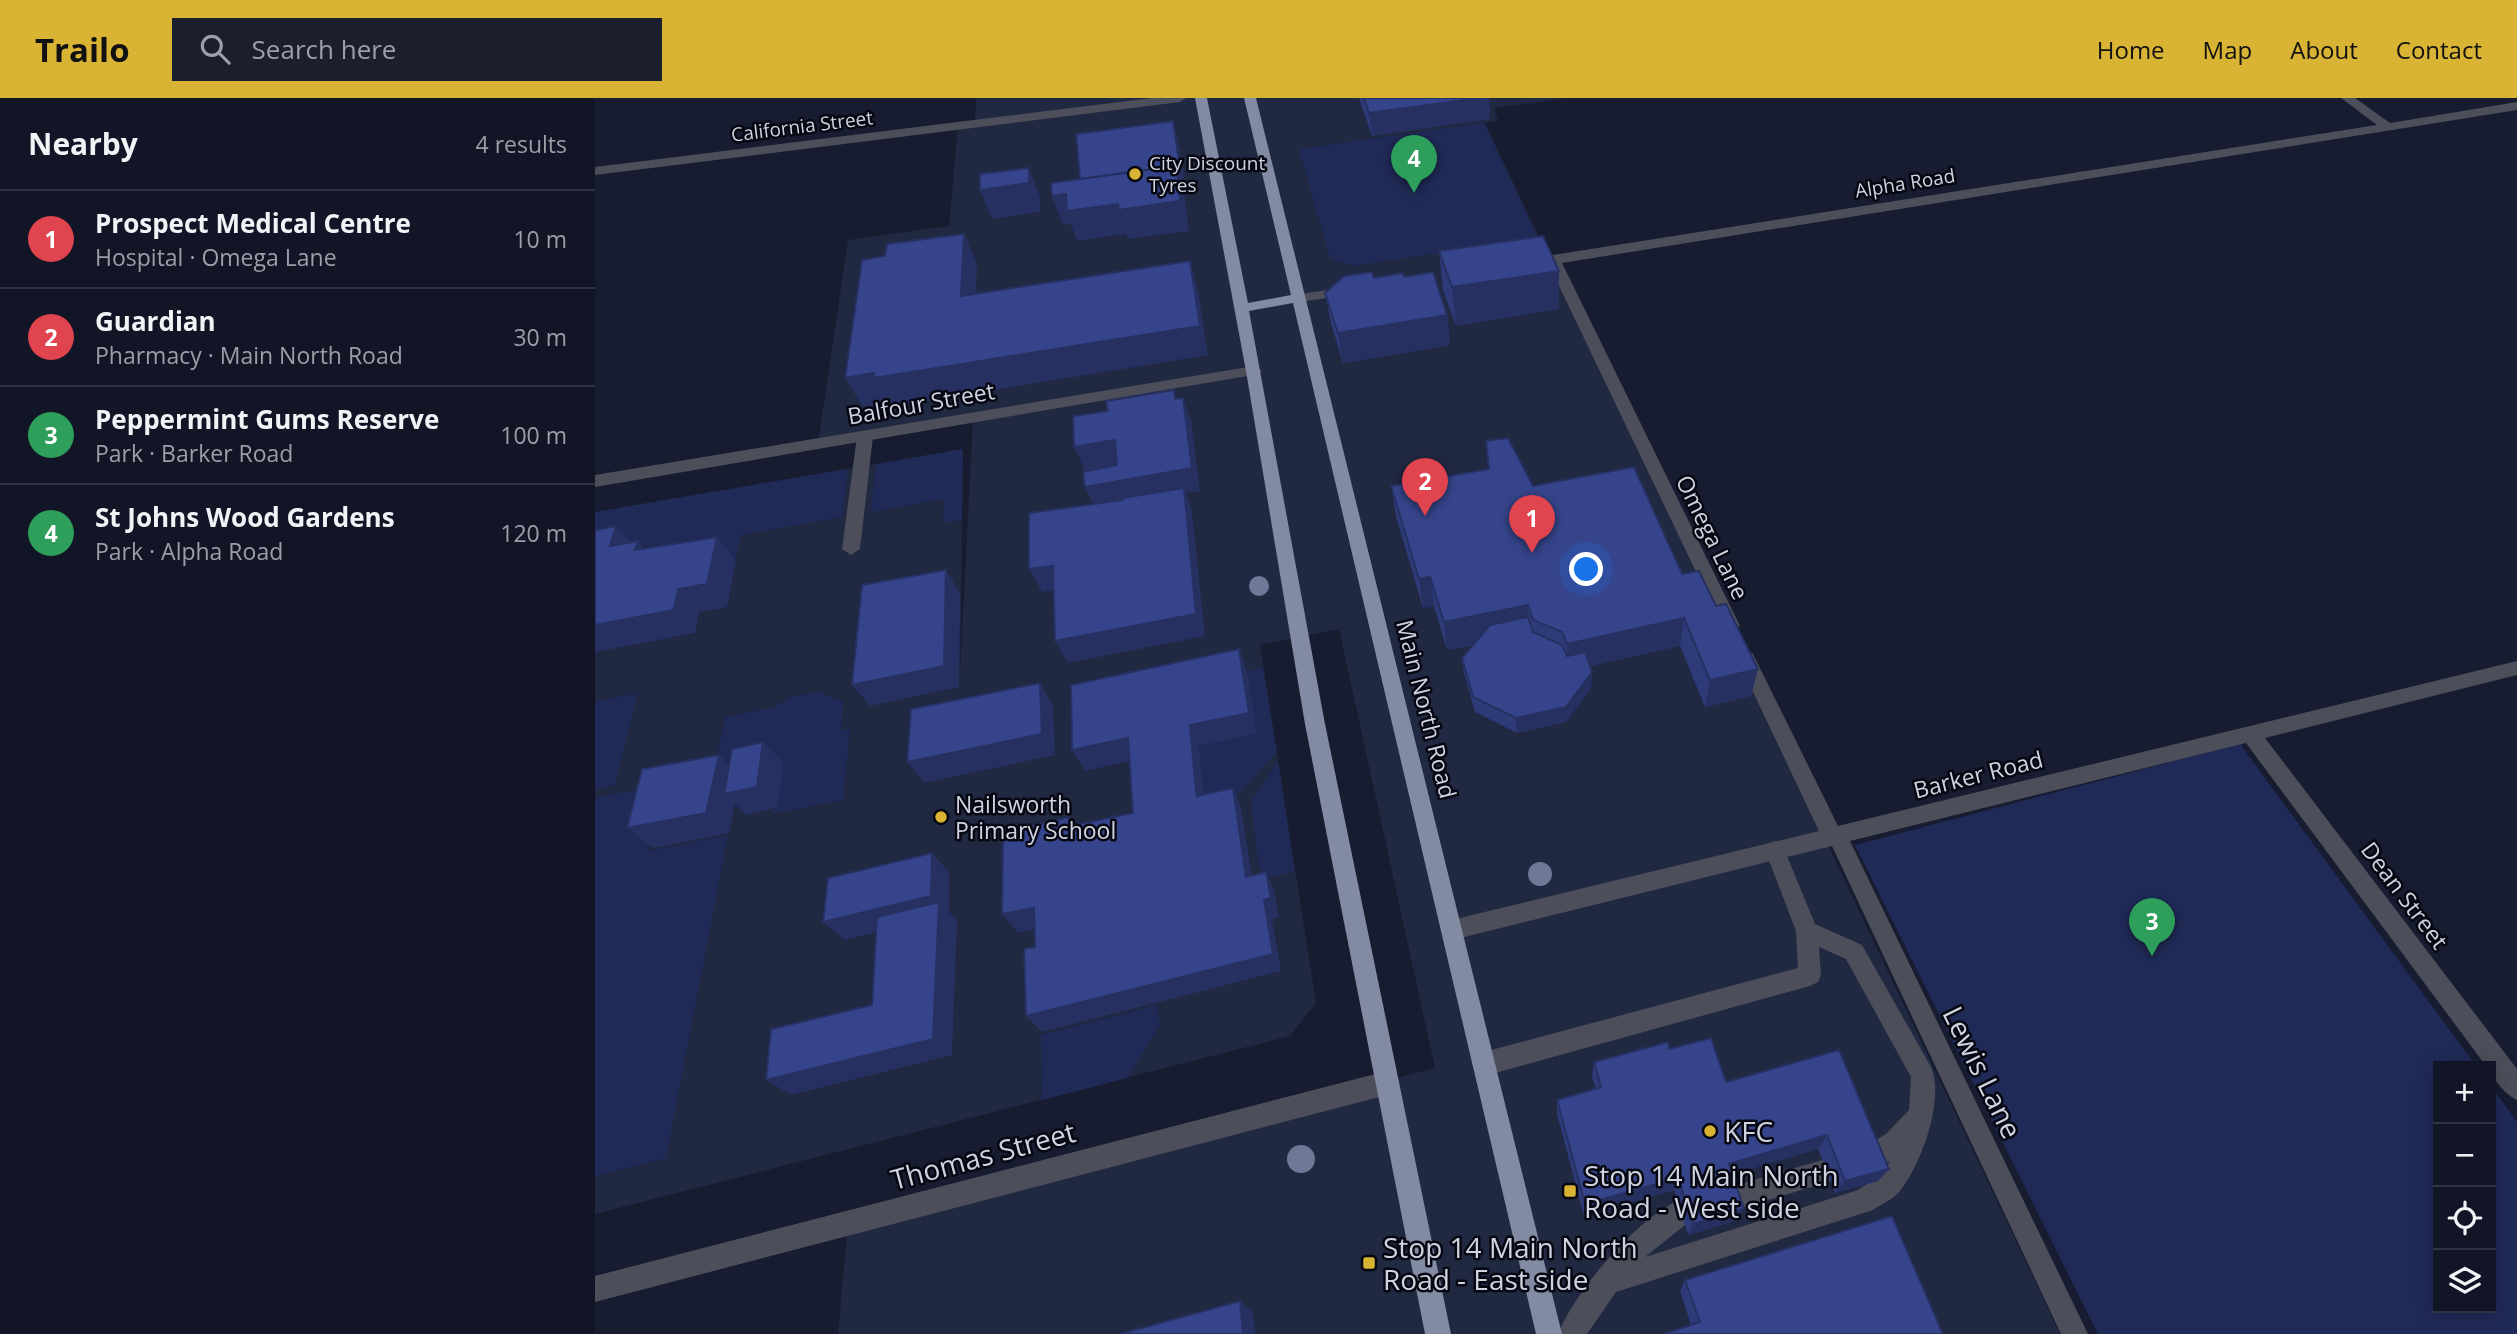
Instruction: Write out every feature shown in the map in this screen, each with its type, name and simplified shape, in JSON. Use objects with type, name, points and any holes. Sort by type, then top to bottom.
[{"type":"highway","points":[[1201,98],[1254,371],[1315,723],[1438,1334]]},
{"type":"highway","name":"Main North Road","points":[[1250,98],[1549,1334]]},
{"type":"highway","points":[[1241,307],[1299,298]]},
{"type":"street","name":"California Street","points":[[595,171],[1180,98]]},
{"type":"street","points":[[2347,98],[2387,127]]},
{"type":"street","name":"Alpha Road","points":[[1511,267],[2517,106]]},
{"type":"street","name":"Omega Lane","points":[[1553,259],[1834,836]]},
{"type":"street","points":[[1299,298],[1366,288]]},
{"type":"street","name":"Balfour Street","points":[[595,481],[1254,371]]},
{"type":"street","points":[[851,549],[865,436]]},
{"type":"street","name":"Barker Road","points":[[1452,930],[2517,668]]},
{"type":"street","name":"Dean Street","points":[[2251,733],[2517,1088]]},
{"type":"street","name":"Lewis Lane","points":[[1834,836],[2075,1334]]},
{"type":"street","points":[[1484,1064],[1810,975],[1807,931],[1775,850]]},
{"type":"street","points":[[1608,1282],[1864,1201],[1890,1184],[1920,1123],[1923,1076],[1854,952],[1807,931]]},
{"type":"street","name":"Thomas Street","points":[[595,1289],[1387,1083]]},
{"type":"street","points":[[1869,1159],[1890,1147],[1909,1128],[1921,1099]]},
{"type":"street","points":[[1731,1198],[1826,1171]]},
{"type":"street","points":[[1571,1334],[1627,1254],[1654,1229],[1681,1212]]},
{"type":"shaded area","points":[[976,98],[1570,98],[1494,108],[1498,121],[1485,123],[2060,1334],[838,1334],[848,1223],[1435,1068],[1339,629],[1260,645],[1316,1003],[1290,1036],[595,1214],[595,512],[963,449],[960,675],[973,418],[818,444],[848,240],[949,226],[958,126],[975,123]]},
{"type":"shaded area","points":[[1484,123],[1538,238],[1352,266],[1330,258],[1299,149]]},
{"type":"shaded area","points":[[963,449],[962,520],[943,523],[944,499],[871,512],[876,464]]},
{"type":"shaded area","points":[[848,469],[842,517],[741,535],[736,558],[629,543],[595,549],[595,512]]},
{"type":"shaded area","points":[[1263,668],[1277,752],[1227,806],[1206,810],[1199,746],[1257,734],[1247,671]]},
{"type":"shaded area","points":[[819,692],[843,702],[841,730],[850,729],[843,800],[773,814],[781,758],[754,762],[755,754],[716,762],[725,717],[771,708],[794,696]]},
{"type":"shaded area","points":[[638,693],[615,785],[595,789],[595,701]]},
{"type":"shaded area","points":[[2240,744],[2472,1061],[2433,1061],[2433,1313],[2496,1313],[2496,1093],[2517,1122],[2517,1334],[2098,1334],[1855,845]]},
{"type":"shaded area","points":[[1278,762],[1295,872],[1268,877],[1259,868],[1251,800]]},
{"type":"shaded area","points":[[664,784],[648,851],[728,835],[666,1158],[595,1176],[595,798]]},
{"type":"shaded area","points":[[1157,1005],[1160,1025],[1127,1078],[1042,1100],[1041,1035]]},
{"type":"building","points":[[1364,98],[1478,98],[1369,113]]},
{"type":"building","points":[[1173,121],[1180,167],[1080,179],[1076,134]]},
{"type":"building","points":[[1177,166],[1180,201],[1119,210],[1118,204],[1067,211],[1066,194],[1052,196],[1051,183]]},
{"type":"building","points":[[1029,168],[1029,183],[980,190],[980,174]]},
{"type":"building","points":[[964,234],[961,296],[1190,261],[1200,326],[874,378],[874,373],[845,378],[862,260],[885,256],[887,244]]},
{"type":"building","points":[[1543,236],[1559,271],[1452,287],[1439,251]]},
{"type":"building","points":[[1372,272],[1374,278],[1433,272],[1447,315],[1338,333],[1325,293],[1344,276]]},
{"type":"building","points":[[1174,390],[1175,399],[1183,398],[1192,468],[1085,487],[1083,472],[1117,465],[1115,440],[1074,447],[1073,416],[1108,411],[1106,401]]},
{"type":"building","points":[[1508,438],[1533,486],[1634,467],[1682,574],[1699,571],[1716,606],[1726,604],[1758,669],[1710,680],[1684,618],[1567,644],[1562,632],[1533,620],[1528,605],[1444,622],[1430,577],[1419,579],[1391,486],[1489,469],[1486,441]]},
{"type":"building","points":[[1184,488],[1196,614],[1055,641],[1053,566],[1029,569],[1029,513],[1123,500],[1122,498]]},
{"type":"building","points":[[616,526],[610,546],[638,541],[635,550],[717,537],[707,584],[678,589],[674,610],[595,625],[595,530]]},
{"type":"building","points":[[946,570],[944,666],[852,685],[862,585]]},
{"type":"building","points":[[1528,617],[1533,632],[1562,645],[1567,656],[1585,652],[1592,672],[1566,707],[1516,718],[1473,697],[1462,658],[1490,625]]},
{"type":"building","points":[[1239,649],[1249,713],[1190,725],[1196,790],[1197,796],[1233,788],[1246,877],[1266,872],[1271,898],[1264,900],[1273,954],[1026,1016],[1024,949],[1035,947],[1034,908],[1002,914],[1003,833],[1069,817],[1069,826],[1133,813],[1128,738],[1072,750],[1071,685]]},
{"type":"building","points":[[1040,683],[1042,734],[907,762],[911,709]]},
{"type":"building","points":[[763,742],[757,787],[724,794],[732,749]]},
{"type":"building","points":[[719,755],[706,813],[627,828],[642,769]]},
{"type":"building","points":[[932,853],[931,896],[823,922],[828,878]]},
{"type":"building","points":[[939,902],[933,1039],[766,1080],[771,1029],[872,1005],[877,917]]},
{"type":"building","name":"KFC","points":[[1711,1038],[1726,1082],[1839,1050],[1889,1169],[1845,1181],[1827,1135],[1729,1164],[1744,1209],[1693,1224],[1678,1178],[1585,1204],[1557,1100],[1601,1087],[1594,1062],[1668,1042],[1669,1049]]},
{"type":"building","points":[[1892,1216],[1943,1334],[1666,1333],[1700,1322],[1685,1280]]},
{"type":"building","points":[[1240,1301],[1243,1334],[1120,1334]]},
{"type":"place","name":"City Discount Tyres","points":[[1135,174]]},
{"type":"place","name":"St Johns Wood Gardens","points":[[1414,193]]},
{"type":"place","name":"Guardian","points":[[1425,516]]},
{"type":"place","name":"Prospect Medical Centre","points":[[1532,553]]},
{"type":"place","name":"Nailsworth Primary School","points":[[941,817]]},
{"type":"place","name":"Peppermint Gums Reserve","points":[[2152,956]]},
{"type":"place","name":"KFC","points":[[1710,1131]]},
{"type":"place","name":"Stop 14 Main North Road - West side","points":[[1570,1191]]},
{"type":"place","name":"Stop 14 Main North Road - East side","points":[[1369,1263]]}]
